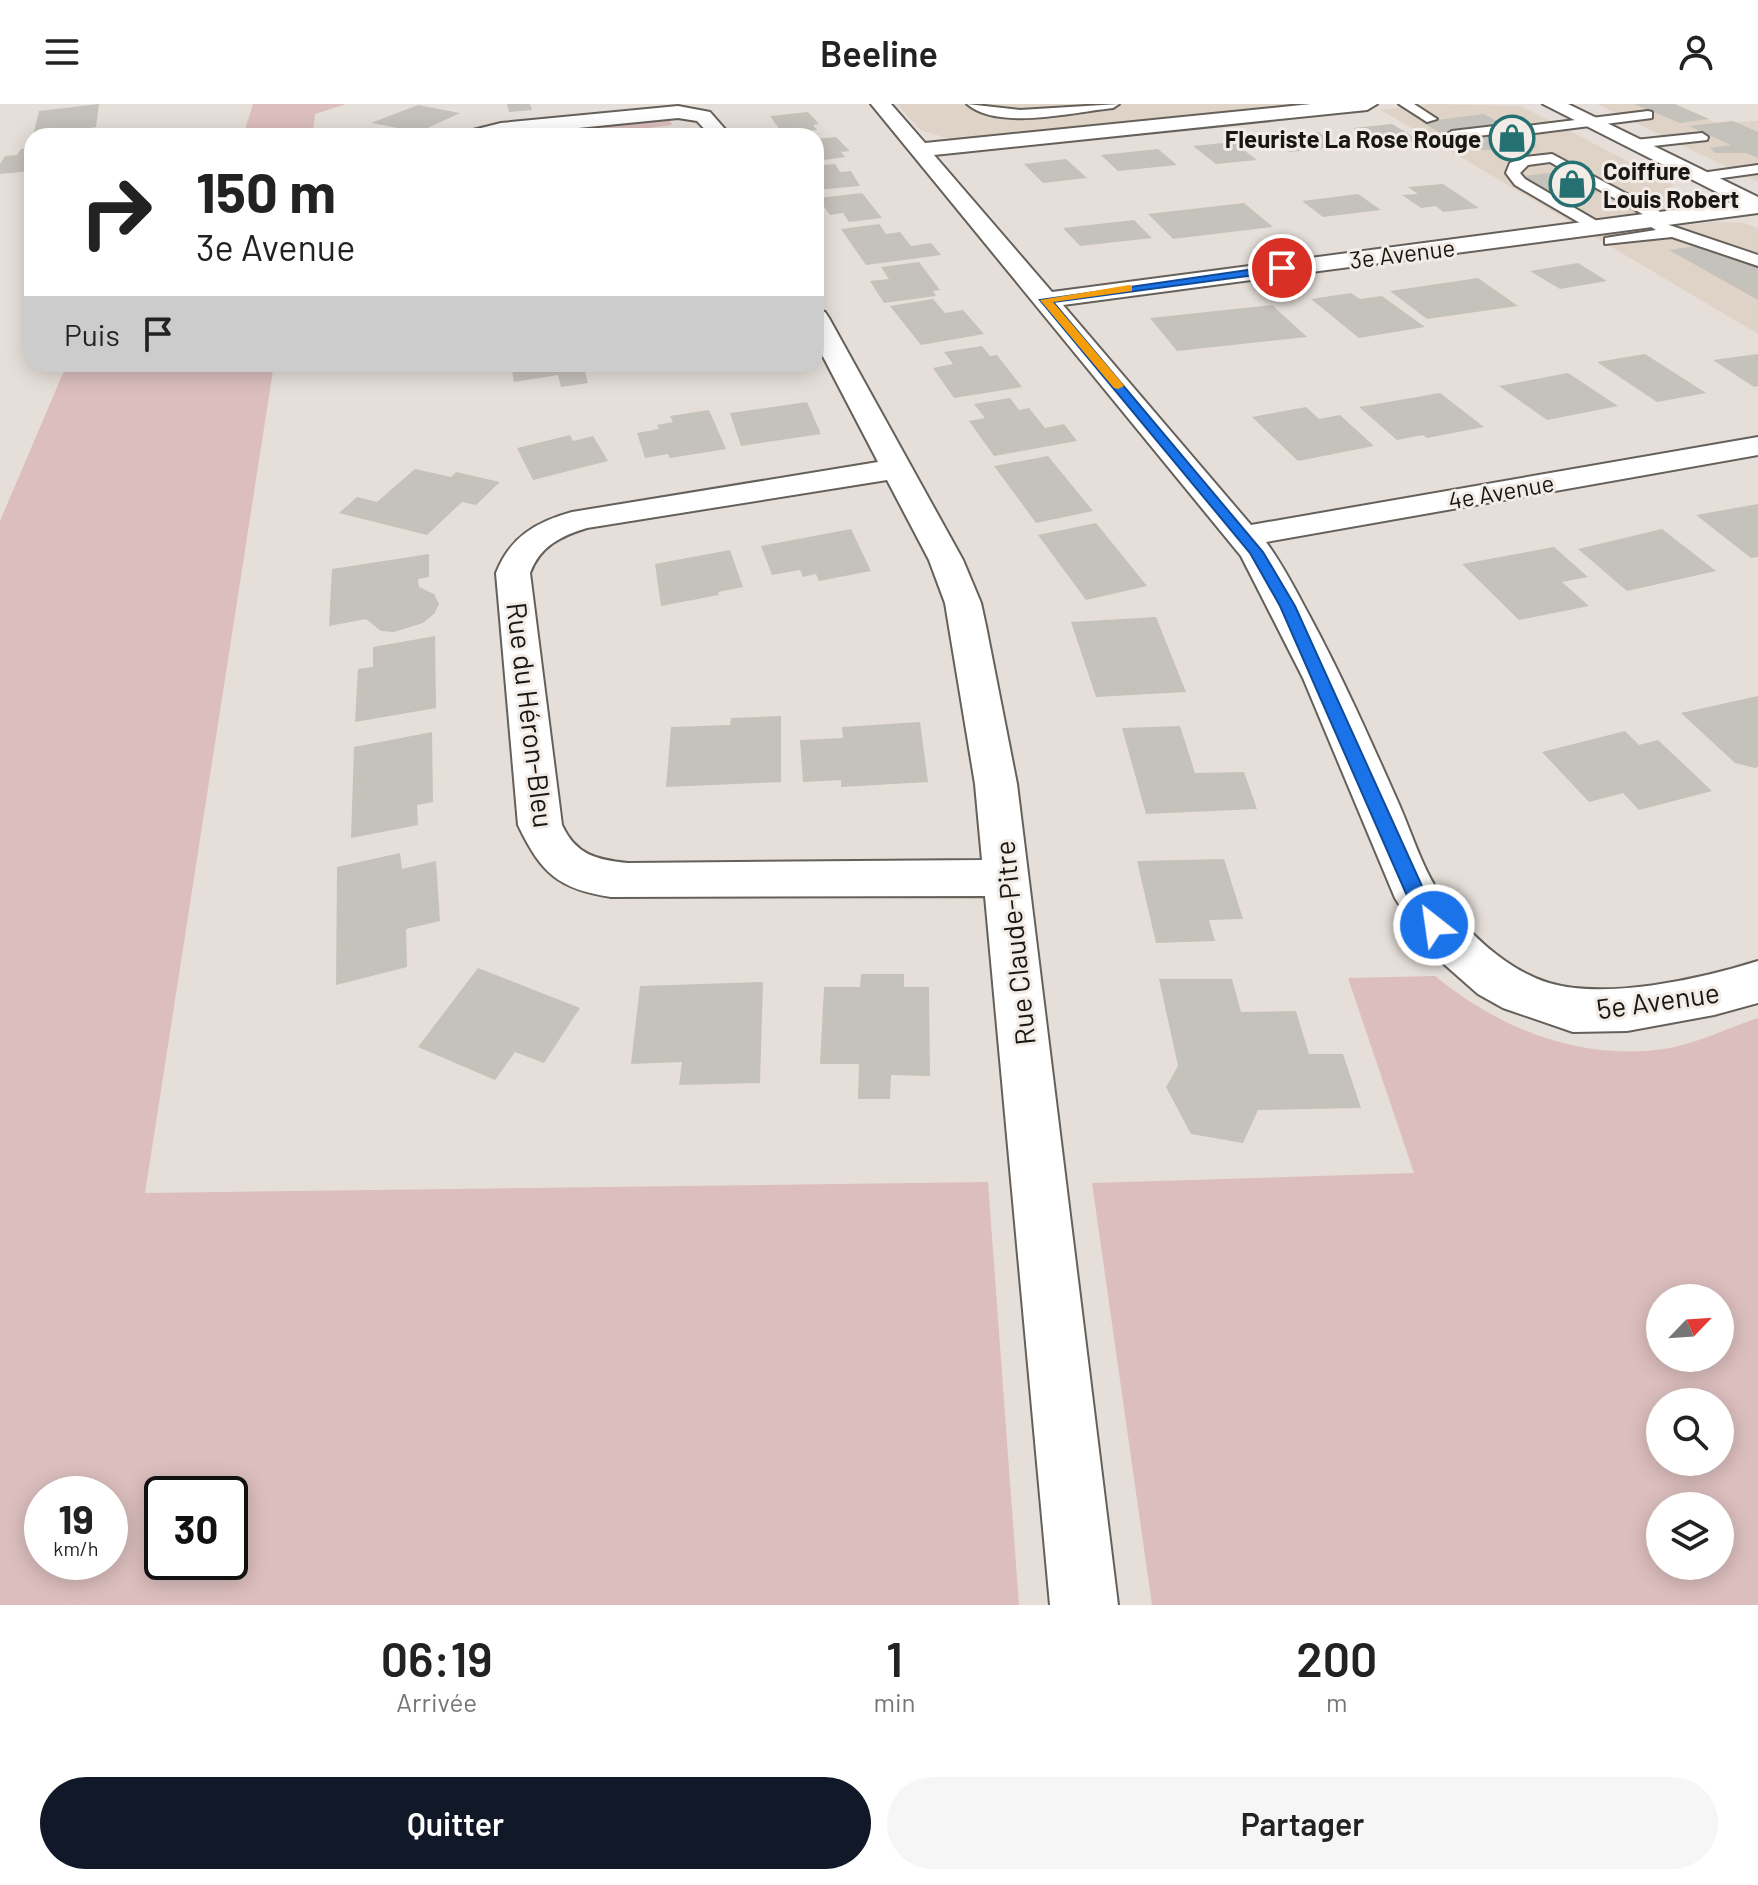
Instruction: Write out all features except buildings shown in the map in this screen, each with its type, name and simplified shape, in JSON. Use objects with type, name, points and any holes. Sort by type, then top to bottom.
[{"type":"street","name":"5e Avenue","points":[[881,104],[1245,536],[1287,606],[1418,898],[1434,925],[1454,947],[1486,975],[1512,990],[1573,1010],[1601,1012],[1696,998],[1758,982]]},
{"type":"street","points":[[919,150],[1365,104]]},
{"type":"street","points":[[1558,106],[1588,114],[1635,144],[1758,206]]},
{"type":"street","points":[[511,128],[678,112],[705,116],[715,128]]},
{"type":"street","name":"3e Avenue","points":[[1046,300],[1603,234],[1758,206]]},
{"type":"street","name":"Rue Claude-Pitre","points":[[824,333],[946,560],[963,603],[992,755],[1007,878],[1084,1605]]},
{"type":"street","name":"4e Avenue","points":[[1245,536],[1758,446]]},
{"type":"street","name":"Rue du Héron-Bleu","points":[[895,469],[584,519],[562,525],[526,546],[517,559],[513,573],[540,825],[555,855],[573,869],[598,878],[628,881],[1007,878]]},
{"type":"lane","points":[[973,104],[997,113],[1113,104]]},
{"type":"lane","points":[[1405,104],[1431,119]]},
{"type":"lane","points":[[1040,111],[1066,135]]},
{"type":"lane","points":[[1527,130],[1588,114],[1648,115]]},
{"type":"lane","points":[[1452,135],[1512,128],[1527,130],[1552,143]]},
{"type":"lane","points":[[1635,144],[1702,137]]},
{"type":"lane","points":[[1603,234],[1520,182],[1513,173],[1515,166],[1525,161],[1552,158],[1659,224],[1758,261]]},
{"type":"lane","points":[[1701,177],[1758,169]]},
{"type":"shaded area","points":[[253,104],[346,104],[315,114],[313,128],[246,128]]},
{"type":"shaded area","points":[[897,104],[1297,104],[950,139],[920,130]]},
{"type":"shaded area","points":[[1432,104],[1521,106],[1674,185],[1669,187],[1690,197],[1681,203],[1684,205],[1572,223],[1381,110]]},
{"type":"shaded area","points":[[1597,104],[1675,104],[1717,123],[1758,121],[1758,182]]},
{"type":"shaded area","points":[[661,120],[670,121],[672,125],[648,128],[579,128]]},
{"type":"shaded area","points":[[1713,222],[1743,223],[1758,228],[1758,334],[1593,236]]},
{"type":"shaded area","points":[[64,372],[273,372],[145,1193],[988,1182],[1019,1605],[0,1605],[0,521]]},
{"type":"shaded area","points":[[1435,976],[1460,995],[1514,1026],[1571,1045],[1602,1050],[1676,1047],[1758,1018],[1758,1605],[1152,1605],[1092,1183],[1414,1173],[1348,978]]},
{"type":"slow traffic","points":[[1118,386],[1046,300],[1129,288]]},
{"type":"place","name":"Fleuriste La Rose Rouge","points":[[1512,138]]},
{"type":"place","name":"Coiffure Louis Robert","points":[[1572,184]]},
{"type":"route","points":[[1282,268],[1046,300],[1256,552],[1287,606],[1418,898],[1434,925]]}]
